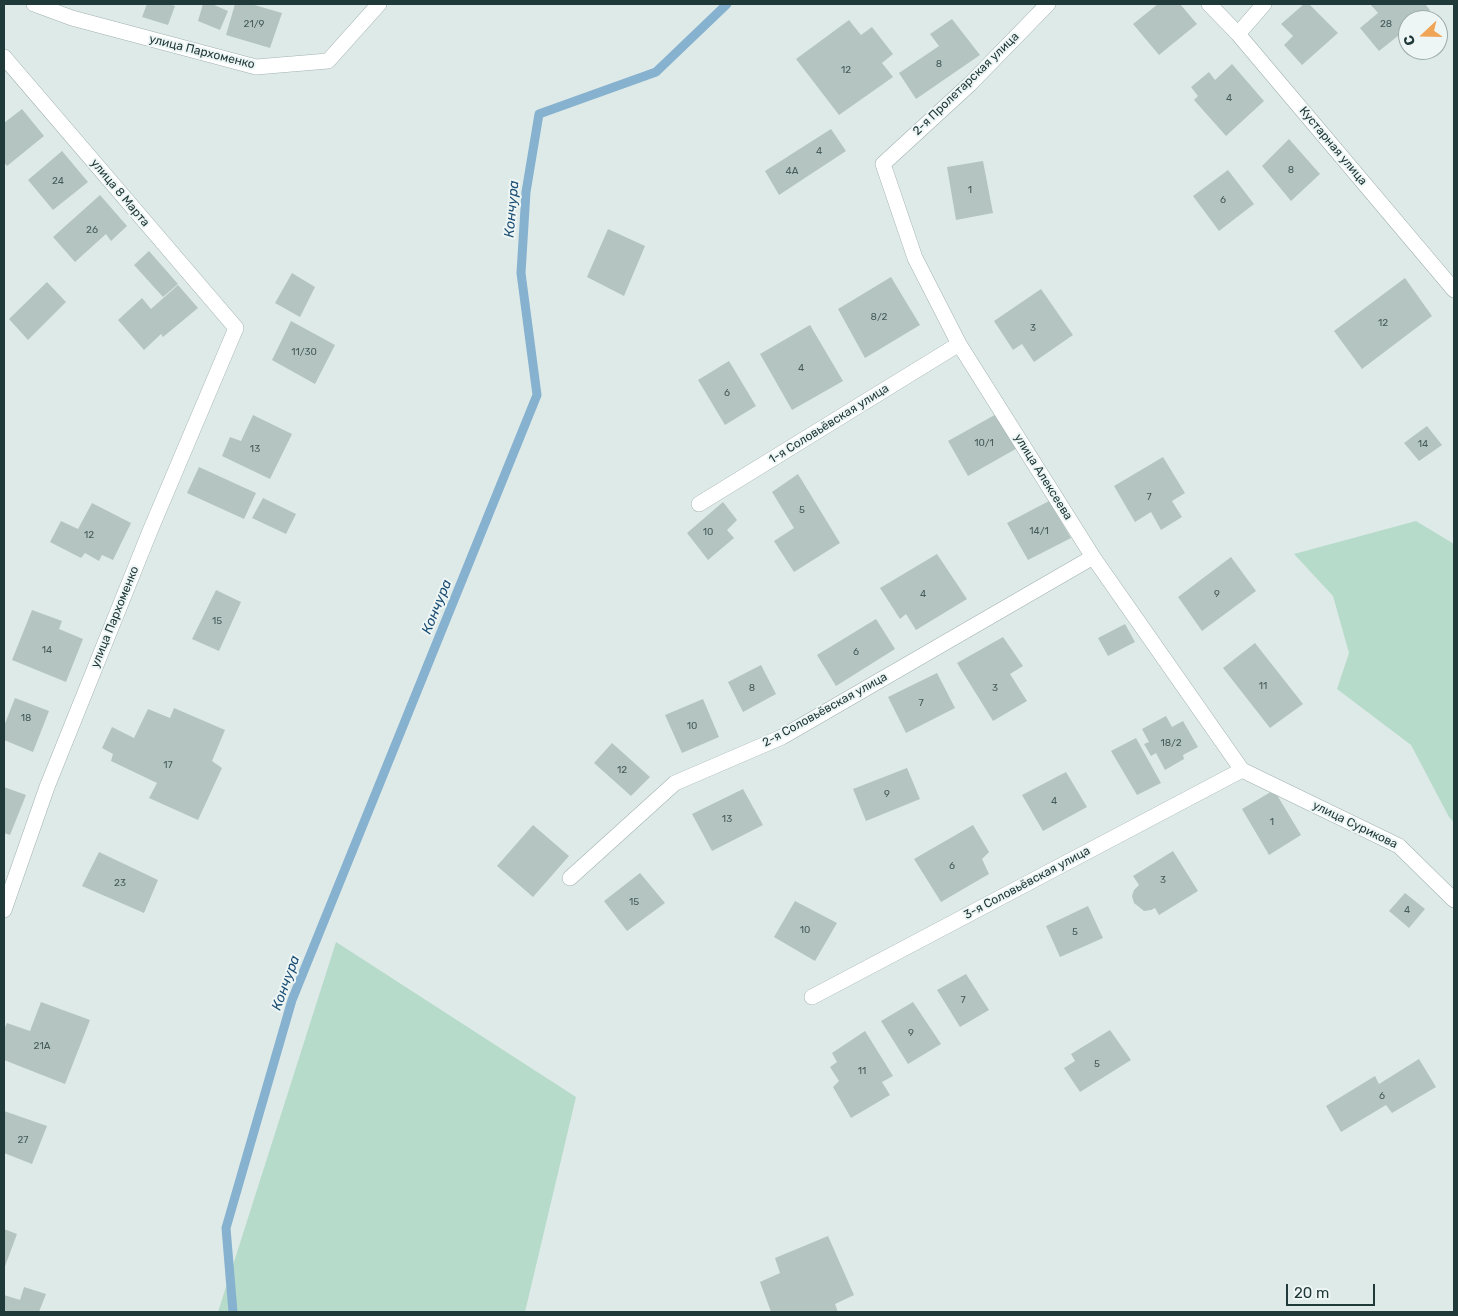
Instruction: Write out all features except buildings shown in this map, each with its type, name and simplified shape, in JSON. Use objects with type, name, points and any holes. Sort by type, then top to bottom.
[{"type":"street","name":"улица Пархоменко","points":[[34,4],[72,18],[256,67],[328,62],[379,4]]},
{"type":"street","name":"2-я Пролетарская улица","points":[[883,164],[970,84],[1048,4]]},
{"type":"street","name":"Кустарная улица","points":[[1209,4],[1238,34],[1454,290]]},
{"type":"street","points":[[1238,34],[1264,4]]},
{"type":"street","name":"улица 8 Марта","points":[[4,57],[236,328]]},
{"type":"street","name":"улица Алексеева","points":[[883,164],[915,258],[959,344],[1093,556],[1242,770]]},
{"type":"street","name":"улица Пархоменко","points":[[4,910],[47,787],[150,531],[236,328]]},
{"type":"street","name":"1-я Соловьёвская улица","points":[[699,504],[959,344]]},
{"type":"street","name":"2-я Соловьёвская улица","points":[[570,878],[675,783],[782,737],[1093,556]]},
{"type":"street","name":"улица Сурикова","points":[[1242,770],[1399,846],[1454,900]]},
{"type":"street","name":"3-я Соловьёвская улица","points":[[812,997],[1242,770]]},
{"type":"green space","points":[[1416,521],[1454,544],[1454,823],[1411,745],[1337,689],[1349,653],[1333,596],[1294,554]]},
{"type":"green space","points":[[336,942],[576,1097],[525,1312],[218,1312]]},
{"type":"waterway","name":"Кончура","points":[[233,1312],[226,1228],[292,1000],[537,395],[521,273],[526,192],[539,114],[656,72],[727,4]]}]
